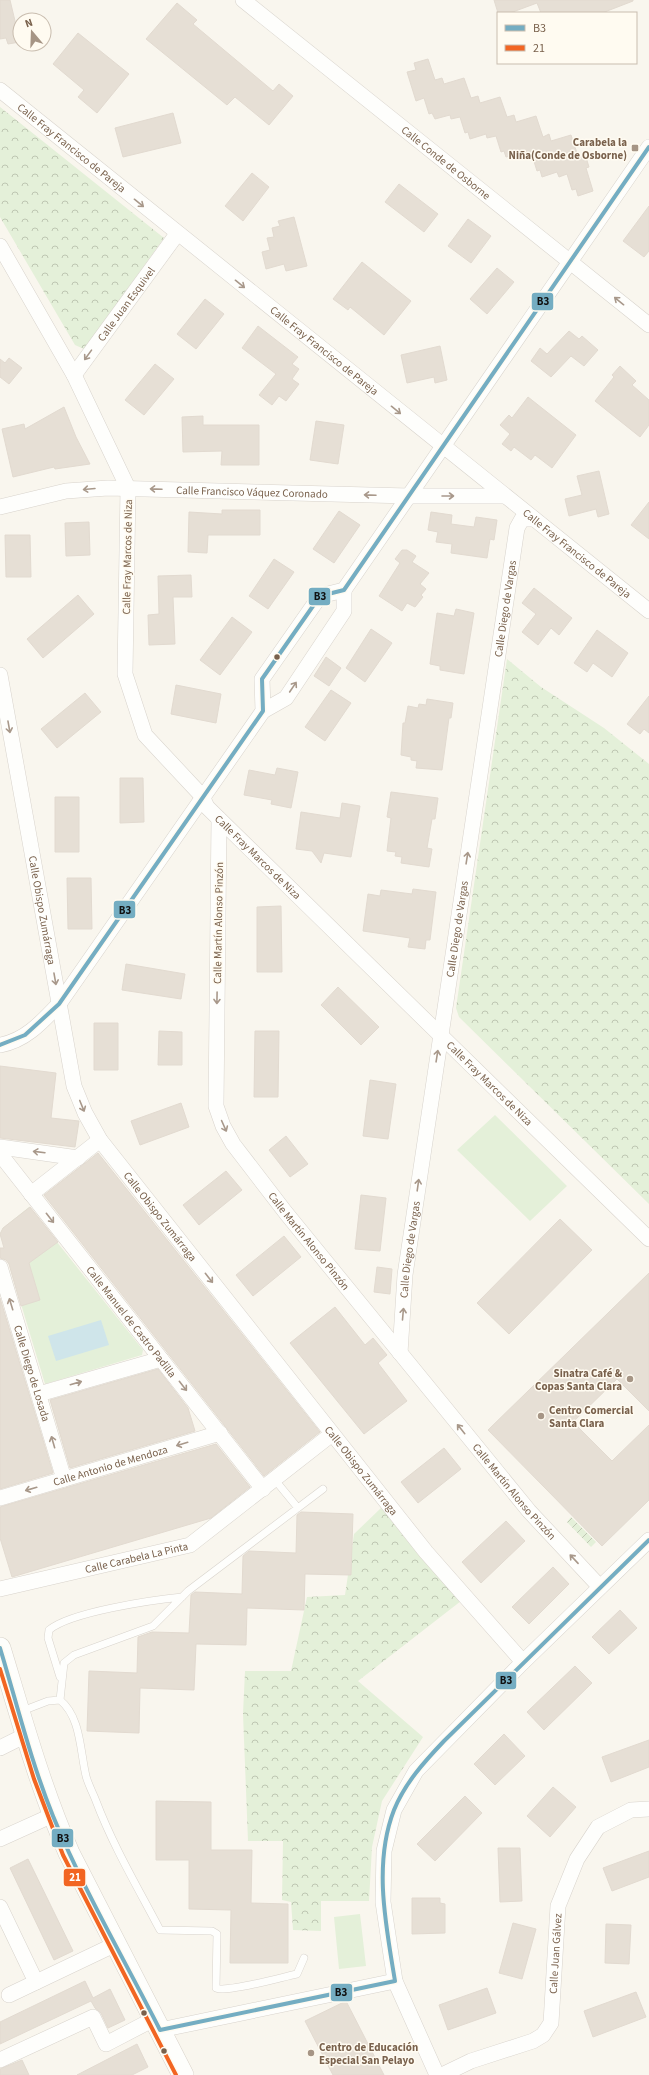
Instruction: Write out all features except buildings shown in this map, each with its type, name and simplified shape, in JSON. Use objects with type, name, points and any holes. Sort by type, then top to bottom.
[{"type":"street","name":"Calle Conde de Osborne","points":[[243,0],[649,326]]},
{"type":"street","name":"Calle Fray Francisco de Pareja","points":[[0,90],[649,612]]},
{"type":"street","points":[[0,1045],[8,1044],[37,1028],[59,1004],[202,796],[263,711],[286,698],[344,611],[344,590],[649,147]]},
{"type":"street","name":"Calle Juan Esquivel","points":[[74,375],[178,234]]},
{"type":"street","name":"Calle Fray Marcos de Niza","points":[[0,246],[74,375],[128,488],[125,674],[145,735],[202,796],[207,807],[649,1239]]},
{"type":"street","name":"Calle Francisco Váquez Coronado","points":[[0,507],[66,491],[108,488],[409,496],[505,496]]},
{"type":"street","name":"Calle Diego de Vargas","points":[[400,1353],[405,1275],[517,528],[522,519],[534,519]]},
{"type":"street","points":[[263,711],[262,679],[320,596],[344,590]]},
{"type":"street","name":"Calle Obispo Zumárraga","points":[[0,675],[74,1086],[85,1113],[100,1140],[426,1552],[523,1662]]},
{"type":"street","name":"Calle Martín Alonso Pinzón","points":[[219,819],[216,1106],[223,1126],[233,1144],[276,1200],[529,1511],[600,1587]]},
{"type":"street","points":[[31,1194],[100,1140]]},
{"type":"street","points":[[0,1147],[78,1158]]},
{"type":"street","name":"Calle Manuel de Castro Padilla","points":[[0,1154],[263,1489]]},
{"type":"street","name":"Calle Diego de Losada","points":[[0,1267],[64,1479]]},
{"type":"street","points":[[38,1394],[161,1359]]},
{"type":"street","name":"Calle Antonio de Mendoza","points":[[0,1498],[220,1433]]},
{"type":"street","name":"Calle Carabela La Pinta","points":[[0,1589],[190,1545],[332,1434]]},
{"type":"street","points":[[437,2075],[395,1981],[383,1902],[384,1851],[394,1810],[416,1771],[523,1662],[649,1540]]},
{"type":"street","points":[[0,1648],[26,1735],[53,1816],[69,1853],[182,2075]]},
{"type":"street","points":[[0,1748],[26,1735]]},
{"type":"street","name":"Calle Juan Gálvez","points":[[442,2075],[472,2061],[533,2041],[543,2035],[551,2023],[558,1906],[577,1859],[598,1827],[631,1810],[649,1809]]},
{"type":"street","points":[[0,1840],[53,1816]]},
{"type":"street","points":[[0,1907],[36,1982]]},
{"type":"street","points":[[9,1995],[116,1944]]},
{"type":"street","points":[[0,2060],[93,2017],[106,2044],[157,2025],[395,1981]]},
{"type":"lane","points":[[275,1480],[298,1508]]},
{"type":"lane","points":[[60,1700],[61,1678],[64,1663],[74,1655],[153,1626],[182,1596],[323,1489]]},
{"type":"lane","points":[[61,1678],[48,1638],[48,1630],[55,1624],[81,1615],[157,1599],[182,1596]]},
{"type":"lane","points":[[20,1712],[48,1701],[60,1700],[69,1707],[78,1735],[86,1777],[101,1815],[160,1930],[212,1931],[217,1934],[216,1988],[220,1990],[297,1974],[304,1958]]},
{"type":"green space","points":[[0,107],[164,238],[84,349],[75,345],[0,217]]},
{"type":"green space","points":[[507,659],[541,687],[604,728],[649,764],[649,1204],[459,1017],[456,1008]]},
{"type":"green space","points":[[495,1115],[567,1186],[530,1221],[457,1150]]},
{"type":"green space","points":[[29,1207],[143,1350],[142,1355],[45,1384],[0,1234],[3,1228]]},
{"type":"green space","points":[[381,1508],[461,1601],[358,1681],[423,1737],[382,1801],[372,1847],[369,1901],[321,1901],[321,1931],[293,1930],[291,1902],[282,1900],[283,1841],[248,1841],[243,1714],[245,1671],[291,1671],[307,1597],[345,1595],[354,1534]]},
{"type":"green space","points":[[571,1517],[596,1542],[591,1547],[567,1522]]},
{"type":"green space","points":[[360,1914],[366,1966],[339,1969],[334,1917]]},
{"type":"shaded area","points":[[101,1320],[109,1345],[56,1361],[48,1336]]},
{"type":"transit line","name":"B3","points":[[0,1045],[25,1035],[59,1004],[263,711],[262,679],[320,596],[344,590],[649,147]]},
{"type":"transit line","name":"B3","points":[[0,1648],[31,1754],[53,1816],[77,1870],[160,2030],[395,1981],[385,1917],[383,1873],[384,1852],[388,1831],[398,1800],[422,1765],[444,1741],[649,1540]]},
{"type":"transit line","name":"21","points":[[0,1669],[34,1779],[63,1855],[176,2075]]},
{"type":"place","name":"Carabela la Niña(Conde de Osborne)","points":[[635,148]]},
{"type":"place","name":"Sinatra Café & Copas Santa Clara","points":[[630,1379]]},
{"type":"place","name":"Centro Comercial Santa Clara","points":[[541,1416]]},
{"type":"place","name":"Centro de Educación Especial San Pelayo","points":[[311,2053]]}]
